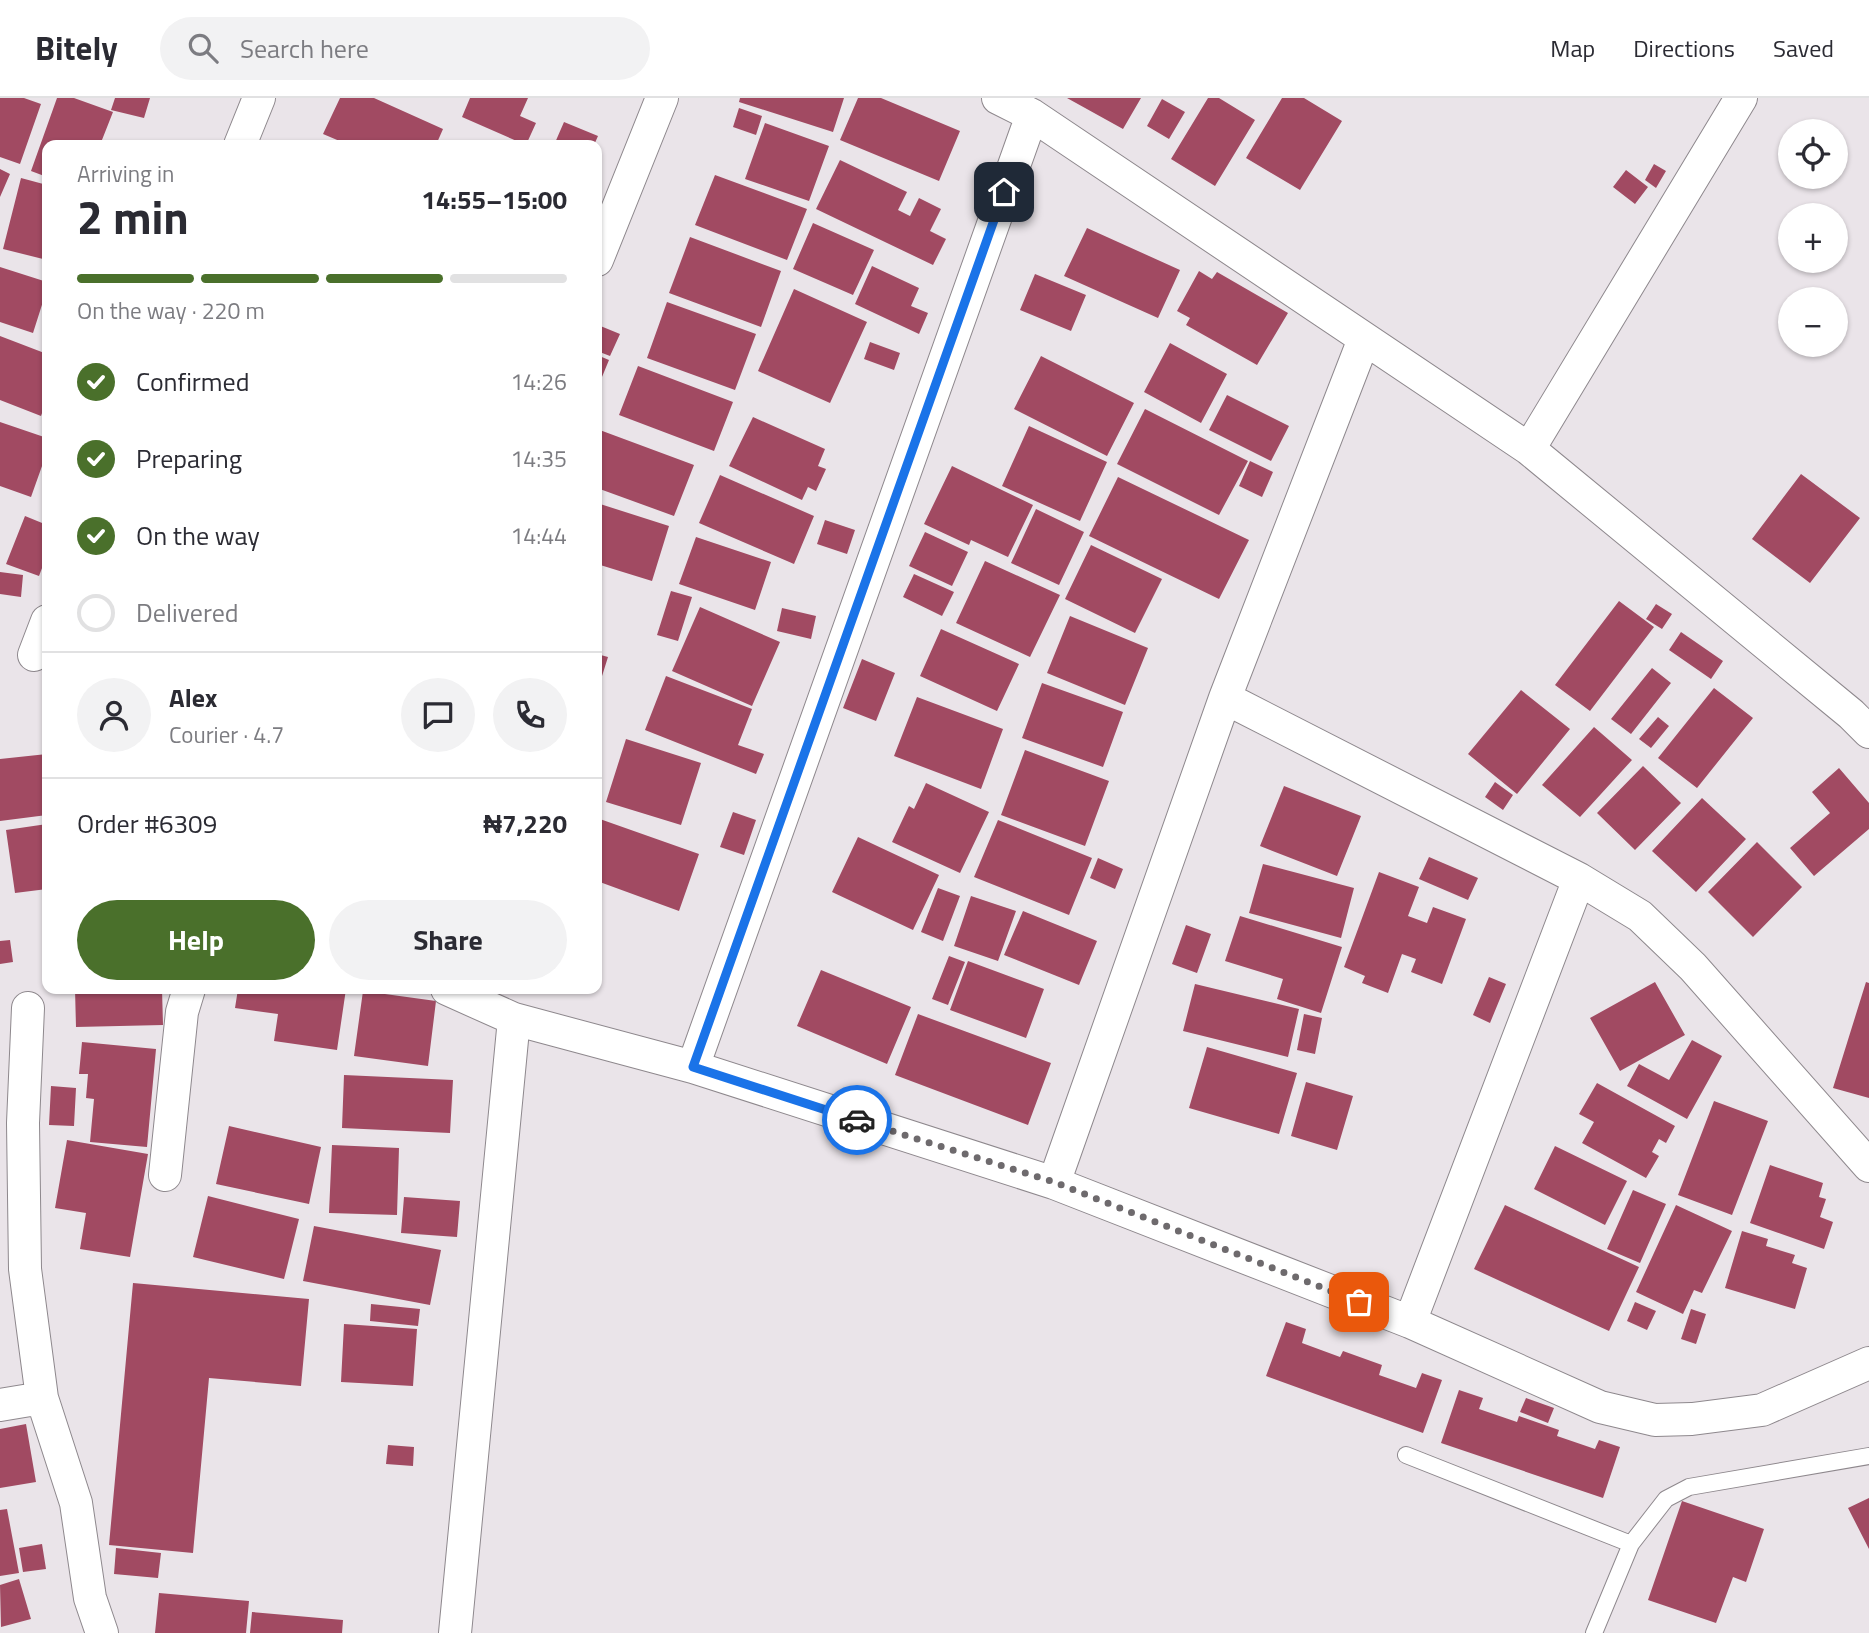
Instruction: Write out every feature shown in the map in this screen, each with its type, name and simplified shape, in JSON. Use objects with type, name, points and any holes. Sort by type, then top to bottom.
[{"type":"street","points":[[242,140],[259,98]]},
{"type":"street","points":[[602,248],[663,98]]},
{"type":"street","points":[[998,98],[1032,115],[1529,449],[1863,714]]},
{"type":"street","points":[[1529,449],[1741,98]]},
{"type":"street","points":[[693,1067],[1032,115]]},
{"type":"street","points":[[1054,1182],[1225,698],[1364,339]]},
{"type":"street","points":[[34,654],[42,634]]},
{"type":"street","points":[[1225,698],[1579,879],[1640,916],[1693,967],[1869,1166]]},
{"type":"street","points":[[1410,1322],[1579,879]]},
{"type":"street","points":[[165,1175],[182,1012],[187,994]]},
{"type":"street","points":[[458,994],[514,1019],[693,1067],[1054,1182],[1410,1322],[1600,1408],[1655,1420],[1692,1419],[1762,1410],[1869,1363]]},
{"type":"street","points":[[28,1008],[23,1123],[25,1269],[42,1398],[76,1503],[90,1598],[102,1633]]},
{"type":"street","points":[[455,1633],[514,1019]]},
{"type":"street","points":[[0,1405],[42,1398]]},
{"type":"lane","points":[[1406,1455],[1630,1545]]},
{"type":"lane","points":[[1594,1633],[1630,1545],[1666,1499],[1689,1487],[1869,1456]]},
{"type":"building","points":[[0,98],[24,98],[41,104],[20,164],[0,157]]},
{"type":"building","points":[[57,98],[74,98],[113,112],[102,140],[42,140]]},
{"type":"building","points":[[115,98],[150,98],[144,118],[111,110]]},
{"type":"building","points":[[340,98],[374,98],[443,129],[438,140],[337,140],[323,134]]},
{"type":"building","points":[[470,98],[528,98],[520,116],[536,123],[528,140],[515,140],[462,117]]},
{"type":"building","points":[[740,98],[844,98],[833,132],[739,102]]},
{"type":"building","points":[[858,98],[881,98],[960,131],[939,181],[840,140]]},
{"type":"building","points":[[1067,98],[1141,98],[1123,129]]},
{"type":"building","points":[[1208,98],[1219,98],[1255,120],[1215,186],[1171,159]]},
{"type":"building","points":[[1282,98],[1304,98],[1342,121],[1300,190],[1246,158]]},
{"type":"building","points":[[1162,99],[1185,112],[1169,139],[1147,126]]},
{"type":"building","points":[[739,108],[762,116],[756,135],[733,127]]},
{"type":"building","points":[[564,122],[598,136],[596,140],[556,140]]},
{"type":"building","points":[[765,123],[829,146],[809,201],[745,179]]},
{"type":"building","points":[[42,140],[42,175],[31,171]]},
{"type":"building","points":[[840,160],[907,192],[898,210],[910,216],[919,198],[941,209],[930,231],[946,239],[933,265],[816,209]]},
{"type":"building","points":[[1654,164],[1666,171],[1656,188],[1645,180]]},
{"type":"building","points":[[0,169],[10,174],[0,197]]},
{"type":"building","points":[[1626,170],[1648,187],[1635,204],[1613,187]]},
{"type":"building","points":[[715,175],[807,209],[787,260],[695,225]]},
{"type":"building","points":[[21,178],[42,184],[42,259],[3,249]]},
{"type":"building","points":[[813,223],[874,250],[853,295],[793,269]]},
{"type":"building","points":[[1087,228],[1180,270],[1158,318],[1064,276]]},
{"type":"building","points":[[690,237],[781,271],[761,327],[669,293]]},
{"type":"building","points":[[872,266],[919,288],[911,306],[928,313],[919,334],[855,304]]},
{"type":"building","points":[[0,267],[42,280],[42,305],[33,333],[0,322]]},
{"type":"building","points":[[1199,271],[1212,279],[1217,272],[1288,313],[1257,365],[1186,325],[1190,318],[1177,311]]},
{"type":"building","points":[[1035,274],[1086,295],[1071,331],[1020,310]]},
{"type":"building","points":[[794,289],[867,322],[830,403],[758,371]]},
{"type":"building","points":[[667,302],[756,334],[735,390],[647,358]]},
{"type":"building","points":[[602,327],[620,334],[610,356],[602,353]]},
{"type":"building","points":[[0,336],[42,352],[42,413],[41,416],[0,400]]},
{"type":"building","points":[[870,342],[900,353],[894,370],[864,359]]},
{"type":"building","points":[[1170,343],[1227,374],[1201,423],[1144,392]]},
{"type":"building","points":[[1041,356],[1134,403],[1107,456],[1014,409]]},
{"type":"building","points":[[602,357],[609,360],[602,377]]},
{"type":"building","points":[[638,366],[733,402],[714,451],[619,415]]},
{"type":"building","points":[[1227,395],[1289,426],[1271,461],[1209,430]]},
{"type":"building","points":[[1145,409],[1248,461],[1219,515],[1117,464]]},
{"type":"building","points":[[753,417],[825,449],[818,466],[826,469],[816,491],[808,487],[802,500],[729,466]]},
{"type":"building","points":[[0,422],[42,436],[42,466],[31,497],[0,486]]},
{"type":"building","points":[[1029,426],[1107,462],[1080,521],[1002,486]]},
{"type":"building","points":[[602,431],[694,465],[674,516],[602,490]]},
{"type":"building","points":[[1250,461],[1273,472],[1262,497],[1239,486]]},
{"type":"building","points":[[952,466],[1033,505],[1008,557],[971,540],[969,545],[924,524]]},
{"type":"building","points":[[1801,474],[1860,518],[1810,583],[1752,539]]},
{"type":"building","points":[[720,475],[814,516],[794,564],[699,523]]},
{"type":"building","points":[[1118,477],[1249,540],[1219,599],[1089,536]]},
{"type":"building","points":[[602,505],[669,526],[652,581],[602,566]]},
{"type":"building","points":[[1036,509],[1084,532],[1059,585],[1011,563]]},
{"type":"building","points":[[25,516],[42,523],[42,568],[39,576],[6,564]]},
{"type":"building","points":[[825,520],[855,530],[847,554],[817,544]]},
{"type":"building","points":[[925,532],[968,552],[952,586],[909,566]]},
{"type":"building","points":[[696,537],[771,562],[755,610],[679,584]]},
{"type":"building","points":[[1091,545],[1162,579],[1135,633],[1065,599]]},
{"type":"building","points":[[985,561],[1060,595],[1030,657],[956,623]]},
{"type":"building","points":[[0,572],[23,575],[21,597],[0,594]]},
{"type":"building","points":[[914,574],[954,592],[942,616],[903,597]]},
{"type":"building","points":[[671,591],[692,597],[678,641],[657,635]]},
{"type":"building","points":[[1619,601],[1654,627],[1590,711],[1555,685]]},
{"type":"building","points":[[1656,604],[1672,614],[1662,629],[1646,619]]},
{"type":"building","points":[[700,607],[780,642],[752,706],[672,671]]},
{"type":"building","points":[[782,608],[816,616],[811,639],[777,631]]},
{"type":"building","points":[[1070,616],[1148,648],[1125,705],[1047,673]]},
{"type":"building","points":[[941,629],[1019,664],[997,711],[920,676]]},
{"type":"building","points":[[1681,632],[1723,661],[1711,679],[1669,650]]},
{"type":"building","points":[[602,655],[608,657],[602,676]]},
{"type":"building","points":[[862,659],[895,673],[876,721],[843,708]]},
{"type":"building","points":[[1652,668],[1671,683],[1631,734],[1611,719]]},
{"type":"building","points":[[666,676],[752,709],[738,745],[764,754],[756,774],[645,730]]},
{"type":"building","points":[[1042,683],[1123,712],[1103,767],[1022,738]]},
{"type":"building","points":[[1714,688],[1753,718],[1697,788],[1658,758]]},
{"type":"building","points":[[1521,690],[1570,729],[1517,794],[1468,754]]},
{"type":"building","points":[[917,697],[1003,729],[981,789],[894,756]]},
{"type":"building","points":[[1658,717],[1669,726],[1651,748],[1639,739]]},
{"type":"building","points":[[1594,727],[1632,760],[1580,817],[1542,785]]},
{"type":"building","points":[[626,739],[701,763],[681,825],[606,802]]},
{"type":"building","points":[[1025,750],[1109,781],[1085,846],[1001,815]]},
{"type":"building","points":[[42,755],[42,816],[0,821],[0,759]]},
{"type":"building","points":[[1643,766],[1681,803],[1635,850],[1597,813]]},
{"type":"building","points":[[1839,768],[1869,803],[1869,829],[1814,876],[1790,848],[1830,813],[1812,792]]},
{"type":"building","points":[[1495,782],[1513,795],[1503,810],[1485,797]]},
{"type":"building","points":[[926,783],[989,812],[960,873],[892,842],[909,806],[914,809]]},
{"type":"building","points":[[1284,786],[1361,816],[1337,876],[1260,846]]},
{"type":"building","points":[[1702,798],[1746,839],[1696,892],[1652,851]]},
{"type":"building","points":[[733,812],[756,820],[744,855],[720,847]]},
{"type":"building","points":[[602,820],[699,854],[679,911],[602,883]]},
{"type":"building","points":[[998,820],[1092,858],[1069,915],[974,877]]},
{"type":"building","points":[[42,825],[42,890],[15,893],[6,830]]},
{"type":"building","points":[[858,837],[939,875],[913,930],[832,892]]},
{"type":"building","points":[[1757,842],[1802,887],[1753,937],[1708,892]]},
{"type":"building","points":[[1429,857],[1478,878],[1468,900],[1419,879]]},
{"type":"building","points":[[1098,858],[1123,869],[1115,889],[1090,878]]},
{"type":"building","points":[[1263,864],[1354,888],[1341,938],[1249,913]]},
{"type":"building","points":[[1379,872],[1419,887],[1408,916],[1427,923],[1433,907],[1466,919],[1442,984],[1411,972],[1416,959],[1402,954],[1388,993],[1362,983],[1365,976],[1344,967]]},
{"type":"building","points":[[938,888],[960,896],[943,941],[921,932]]},
{"type":"building","points":[[971,896],[1016,911],[998,961],[954,946]]},
{"type":"building","points":[[1023,911],[1097,941],[1079,985],[1004,955]]},
{"type":"building","points":[[1240,916],[1342,947],[1321,1013],[1277,999],[1283,979],[1225,961]]},
{"type":"building","points":[[1186,925],[1211,934],[1197,973],[1172,964]]},
{"type":"building","points":[[10,940],[13,962],[0,964],[0,941]]},
{"type":"building","points":[[949,956],[965,962],[948,1005],[932,999]]},
{"type":"building","points":[[968,961],[1044,989],[1026,1038],[950,1010]]},
{"type":"building","points":[[821,970],[911,1007],[887,1064],[797,1026]]},
{"type":"building","points":[[1489,977],[1506,984],[1490,1023],[1473,1015]]},
{"type":"building","points":[[1655,982],[1685,1035],[1620,1071],[1590,1018]]},
{"type":"building","points":[[1866,982],[1869,983],[1869,1098],[1833,1088]]},
{"type":"building","points":[[1195,984],[1299,1009],[1288,1057],[1183,1031]]},
{"type":"building","points":[[75,994],[162,994],[163,1025],[76,1027]]},
{"type":"building","points":[[237,994],[345,994],[337,1050],[274,1041],[278,1014],[235,1008]]},
{"type":"building","points":[[363,994],[385,994],[436,1001],[428,1066],[354,1056]]},
{"type":"building","points":[[918,1014],[1051,1063],[1028,1125],[895,1075]]},
{"type":"building","points":[[1304,1014],[1322,1018],[1315,1054],[1297,1050]]},
{"type":"building","points":[[1692,1040],[1722,1056],[1687,1119],[1627,1086],[1639,1064],[1669,1080]]},
{"type":"building","points":[[82,1042],[156,1049],[147,1147],[90,1142],[94,1099],[86,1098],[88,1074],[79,1074]]},
{"type":"building","points":[[1207,1047],[1297,1073],[1279,1134],[1189,1108]]},
{"type":"building","points":[[344,1075],[453,1080],[450,1133],[342,1128]]},
{"type":"building","points":[[1306,1082],[1353,1096],[1337,1150],[1291,1136]]},
{"type":"building","points":[[1597,1083],[1675,1126],[1666,1143],[1659,1139],[1652,1152],[1659,1156],[1646,1178],[1582,1143],[1594,1122],[1579,1114]]},
{"type":"building","points":[[51,1086],[76,1088],[74,1126],[49,1125]]},
{"type":"building","points":[[1714,1101],[1768,1121],[1732,1215],[1678,1195]]},
{"type":"building","points":[[229,1126],[321,1147],[309,1204],[216,1184]]},
{"type":"building","points":[[67,1140],[148,1154],[130,1257],[80,1249],[86,1213],[55,1208]]},
{"type":"building","points":[[332,1145],[399,1148],[397,1215],[329,1213]]},
{"type":"building","points":[[1555,1146],[1627,1181],[1605,1225],[1534,1189]]},
{"type":"building","points":[[1770,1165],[1823,1183],[1819,1197],[1826,1199],[1820,1217],[1833,1222],[1824,1249],[1750,1223]]},
{"type":"building","points":[[1633,1190],[1666,1204],[1640,1263],[1607,1249]]},
{"type":"building","points":[[208,1196],[299,1219],[284,1279],[193,1257]]},
{"type":"building","points":[[404,1197],[460,1201],[457,1237],[401,1233]]},
{"type":"building","points":[[1505,1205],[1639,1267],[1609,1331],[1474,1269]]},
{"type":"building","points":[[1676,1205],[1732,1231],[1702,1293],[1694,1290],[1683,1314],[1636,1292]]},
{"type":"building","points":[[314,1226],[441,1250],[430,1305],[303,1281]]},
{"type":"building","points":[[1742,1231],[1768,1239],[1766,1246],[1795,1255],[1792,1263],[1807,1268],[1795,1309],[1725,1288]]},
{"type":"building","points":[[133,1283],[309,1299],[301,1386],[209,1378],[193,1553],[109,1545]]},
{"type":"building","points":[[1635,1302],[1656,1311],[1647,1330],[1627,1321]]},
{"type":"building","points":[[371,1304],[420,1309],[418,1326],[370,1321]]},
{"type":"building","points":[[1691,1309],[1706,1314],[1696,1344],[1681,1339]]},
{"type":"building","points":[[1286,1322],[1306,1329],[1302,1343],[1340,1357],[1343,1351],[1382,1365],[1379,1375],[1416,1388],[1422,1373],[1442,1380],[1423,1433],[1266,1376]]},
{"type":"building","points":[[344,1324],[417,1329],[413,1386],[341,1382]]},
{"type":"building","points":[[1459,1390],[1483,1398],[1479,1409],[1517,1422],[1519,1416],[1559,1430],[1557,1436],[1595,1449],[1599,1440],[1620,1447],[1603,1498],[1441,1443]]},
{"type":"building","points":[[1526,1398],[1554,1408],[1548,1423],[1520,1412]]},
{"type":"building","points":[[26,1424],[36,1482],[0,1488],[0,1429]]},
{"type":"building","points":[[388,1445],[414,1447],[413,1466],[386,1464]]},
{"type":"building","points":[[1869,1498],[1869,1549],[1848,1508]]},
{"type":"building","points":[[1682,1501],[1764,1529],[1746,1582],[1733,1577],[1716,1623],[1648,1600]]},
{"type":"building","points":[[7,1509],[19,1573],[0,1576],[0,1510]]},
{"type":"building","points":[[42,1544],[46,1569],[23,1572],[19,1548]]},
{"type":"building","points":[[116,1548],[161,1553],[158,1578],[114,1574]]},
{"type":"building","points":[[19,1579],[31,1619],[1,1627],[0,1585]]},
{"type":"building","points":[[159,1593],[249,1601],[246,1633],[155,1633]]},
{"type":"building","points":[[252,1612],[343,1620],[342,1633],[250,1633]]},
{"type":"way so far","points":[[857,1120],[1054,1182],[1359,1302]]},
{"type":"route","points":[[857,1120],[693,1067],[1004,192]]}]
